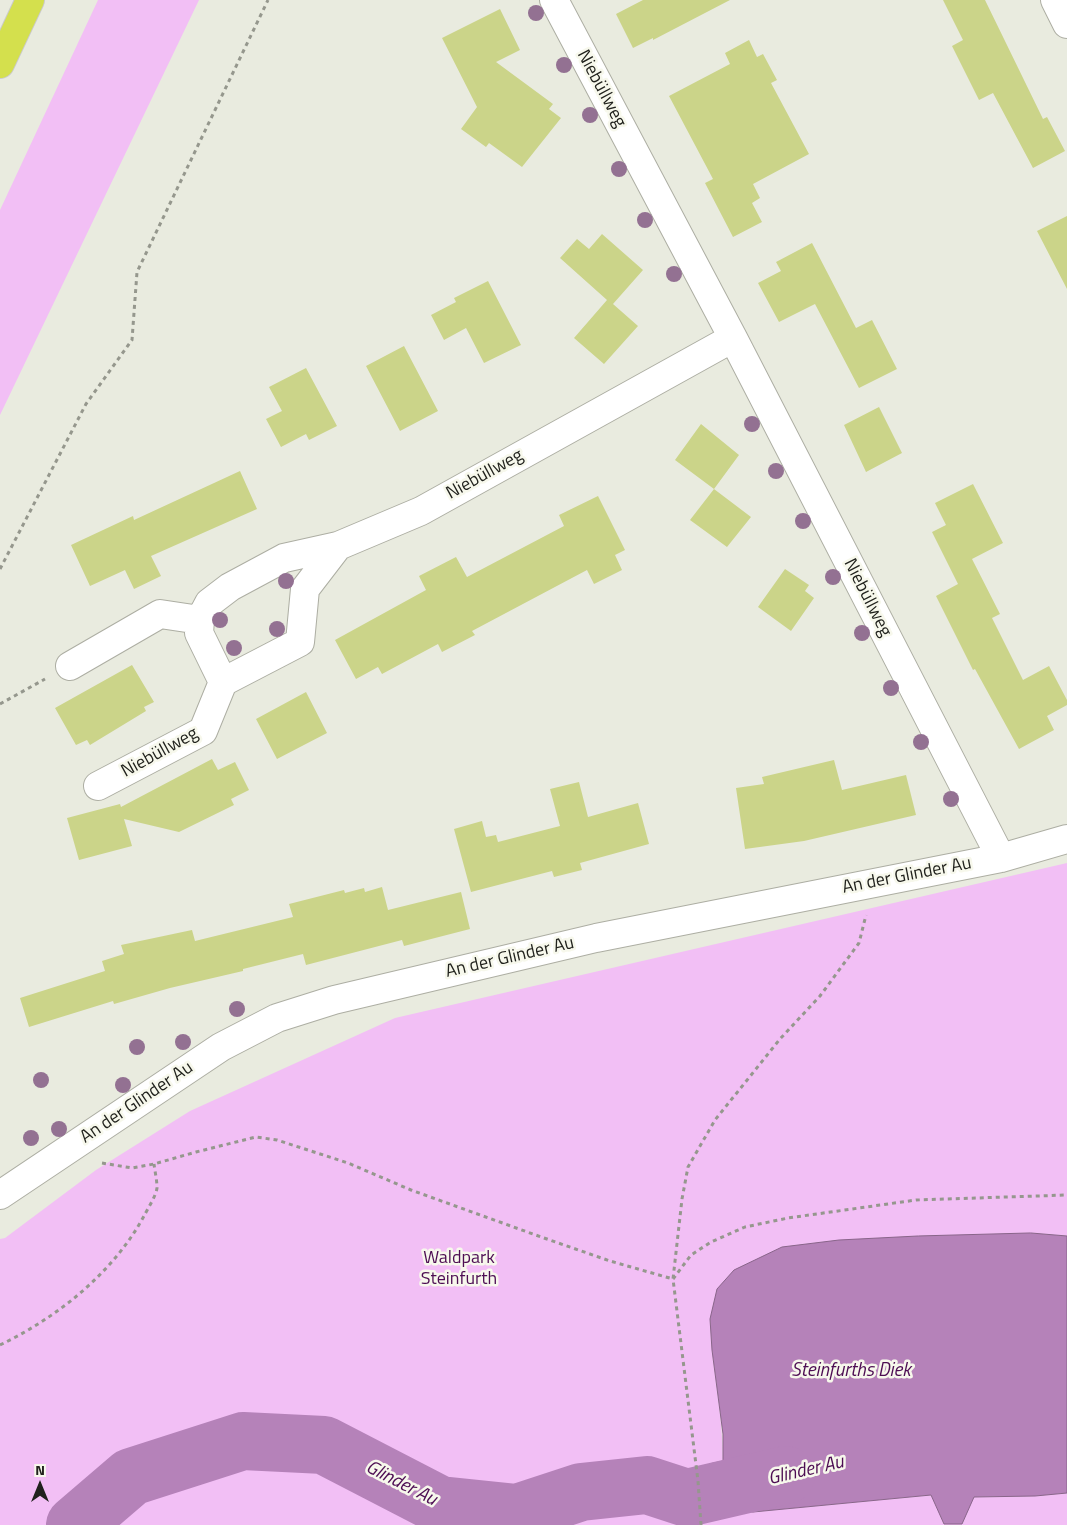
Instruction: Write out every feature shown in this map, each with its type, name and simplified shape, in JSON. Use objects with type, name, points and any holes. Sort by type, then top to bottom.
[{"type":"highway","points":[[0,64],[30,0]]},
{"type":"street","name":"Niebüllweg","points":[[554,0],[733,338],[1001,858]]},
{"type":"street","points":[[1055,0],[1067,24]]},
{"type":"street","name":"Niebüllweg","points":[[200,620],[209,603],[230,587],[284,558],[338,546],[421,511],[733,338]]},
{"type":"street","name":"Niebüllweg","points":[[98,786],[203,732],[223,682],[300,642],[305,589],[338,546]]},
{"type":"street","points":[[70,666],[160,614],[200,620],[199,633],[223,682]]},
{"type":"street","name":"An der Glinder Au","points":[[0,1195],[221,1047],[277,1018],[334,1000],[596,938],[1001,858],[1067,839]]},
{"type":"path","points":[[0,569],[86,404],[132,340],[137,272],[268,0]]},
{"type":"path","points":[[0,704],[70,666]]},
{"type":"path","points":[[701,1525],[698,1481],[673,1279],[682,1199],[688,1167],[715,1120],[780,1039],[820,996],[859,944],[874,883]]},
{"type":"path","points":[[71,1148],[101,1163],[132,1168],[256,1137],[277,1140],[348,1163],[412,1190],[544,1238],[610,1261],[673,1279]]},
{"type":"path","points":[[0,1345],[24,1334],[65,1306],[97,1277],[133,1237],[157,1189],[154,1164]]},
{"type":"path","points":[[673,1279],[691,1256],[711,1242],[754,1225],[829,1211],[916,1200],[1067,1195]]},
{"type":"green space","points":[[98,0],[199,0],[0,415],[0,210]]},
{"type":"green space","name":"Waldpark Steinfurth","points":[[1067,863],[1067,1236],[1031,1233],[710,1319],[723,1444],[723,1462],[709,1465],[718,1503],[736,1510],[753,1512],[932,1495],[944,1524],[974,1497],[1035,1496],[1067,1493],[1067,1525],[0,1525],[0,1239],[5,1238],[96,1170],[190,1111],[395,1018]]},
{"type":"water","name":"Steinfurths Diek","points":[[1031,1233],[1067,1236],[1067,1493],[1035,1496],[974,1497],[962,1524],[944,1524],[931,1495],[753,1512],[736,1510],[710,1502],[709,1464],[723,1461],[723,1434],[710,1319],[717,1289],[734,1270],[782,1247],[839,1240]]},
{"type":"building","points":[[643,0],[730,0],[653,40],[653,38],[633,48],[616,14]]},
{"type":"building","points":[[943,0],[985,0],[1043,119],[1047,117],[1065,151],[1033,168],[993,93],[979,100],[952,46],[963,40]]},
{"type":"building","points":[[500,9],[520,50],[496,62],[553,104],[549,109],[561,118],[522,167],[489,143],[486,147],[461,129],[477,107],[442,38]]},
{"type":"building","points":[[749,40],[757,57],[763,54],[777,80],[771,83],[809,154],[753,184],[760,198],[752,203],[762,222],[733,237],[705,183],[713,179],[669,96],[730,64],[725,53]]},
{"type":"building","points":[[1067,216],[1067,289],[1037,231]]},
{"type":"building","points":[[602,234],[643,270],[613,304],[638,326],[604,364],[574,338],[607,300],[560,258],[577,239],[589,249]]},
{"type":"building","points":[[812,243],[856,328],[872,320],[897,369],[859,388],[815,304],[779,322],[758,283],[781,271],[776,262]]},
{"type":"building","points":[[488,281],[521,345],[484,363],[466,328],[444,340],[431,315],[456,302],[454,298]]},
{"type":"building","points":[[404,346],[438,411],[400,431],[366,366]]},
{"type":"building","points":[[306,368],[337,426],[309,440],[306,434],[281,447],[266,419],[282,411],[269,387]]},
{"type":"building","points":[[879,407],[902,453],[866,472],[844,425]]},
{"type":"building","points":[[701,424],[739,455],[714,489],[675,460]]},
{"type":"building","points":[[240,471],[257,509],[151,556],[161,576],[134,589],[125,570],[90,586],[71,545],[133,516],[134,520]]},
{"type":"building","points":[[973,484],[1003,543],[972,559],[1000,614],[992,618],[1023,680],[1049,666],[1067,700],[1067,705],[1047,716],[1054,730],[1019,749],[975,669],[973,670],[936,596],[958,584],[932,532],[946,525],[935,503]]},
{"type":"building","points":[[714,489],[751,517],[727,547],[690,520]]},
{"type":"building","points":[[598,496],[625,550],[615,555],[622,570],[594,584],[587,570],[472,631],[475,635],[442,652],[438,644],[382,674],[378,667],[356,679],[335,640],[426,590],[419,576],[456,557],[467,577],[564,526],[559,515]]},
{"type":"building","points":[[785,569],[809,585],[805,591],[814,598],[791,631],[758,607]]},
{"type":"building","points":[[132,665],[154,702],[144,707],[146,711],[90,745],[87,740],[76,745],[55,708]]},
{"type":"building","points":[[306,692],[327,733],[277,759],[256,719]]},
{"type":"building","points":[[212,759],[218,770],[235,762],[249,790],[231,799],[234,805],[179,832],[124,819],[132,846],[79,860],[67,818],[120,804],[121,807]]},
{"type":"building","points":[[834,760],[842,790],[906,775],[916,815],[804,841],[745,849],[736,788],[764,784],[762,777]]},
{"type":"building","points":[[579,782],[588,817],[638,803],[649,844],[580,863],[582,870],[554,877],[552,871],[471,892],[454,829],[482,821],[486,837],[496,835],[498,842],[560,826],[550,789]]},
{"type":"building","points":[[382,887],[388,910],[461,892],[470,929],[404,946],[402,940],[306,965],[303,954],[114,1004],[113,1001],[29,1027],[20,998],[105,971],[102,961],[124,954],[121,945],[192,930],[195,941],[293,917],[289,904],[344,890],[345,893],[364,888],[365,892]]},
{"type":"waterway","name":"Glinder Au","points":[[75,1525],[131,1477],[243,1441],[324,1445],[440,1505],[517,1513],[581,1492],[647,1485],[687,1498],[786,1475]]}]
